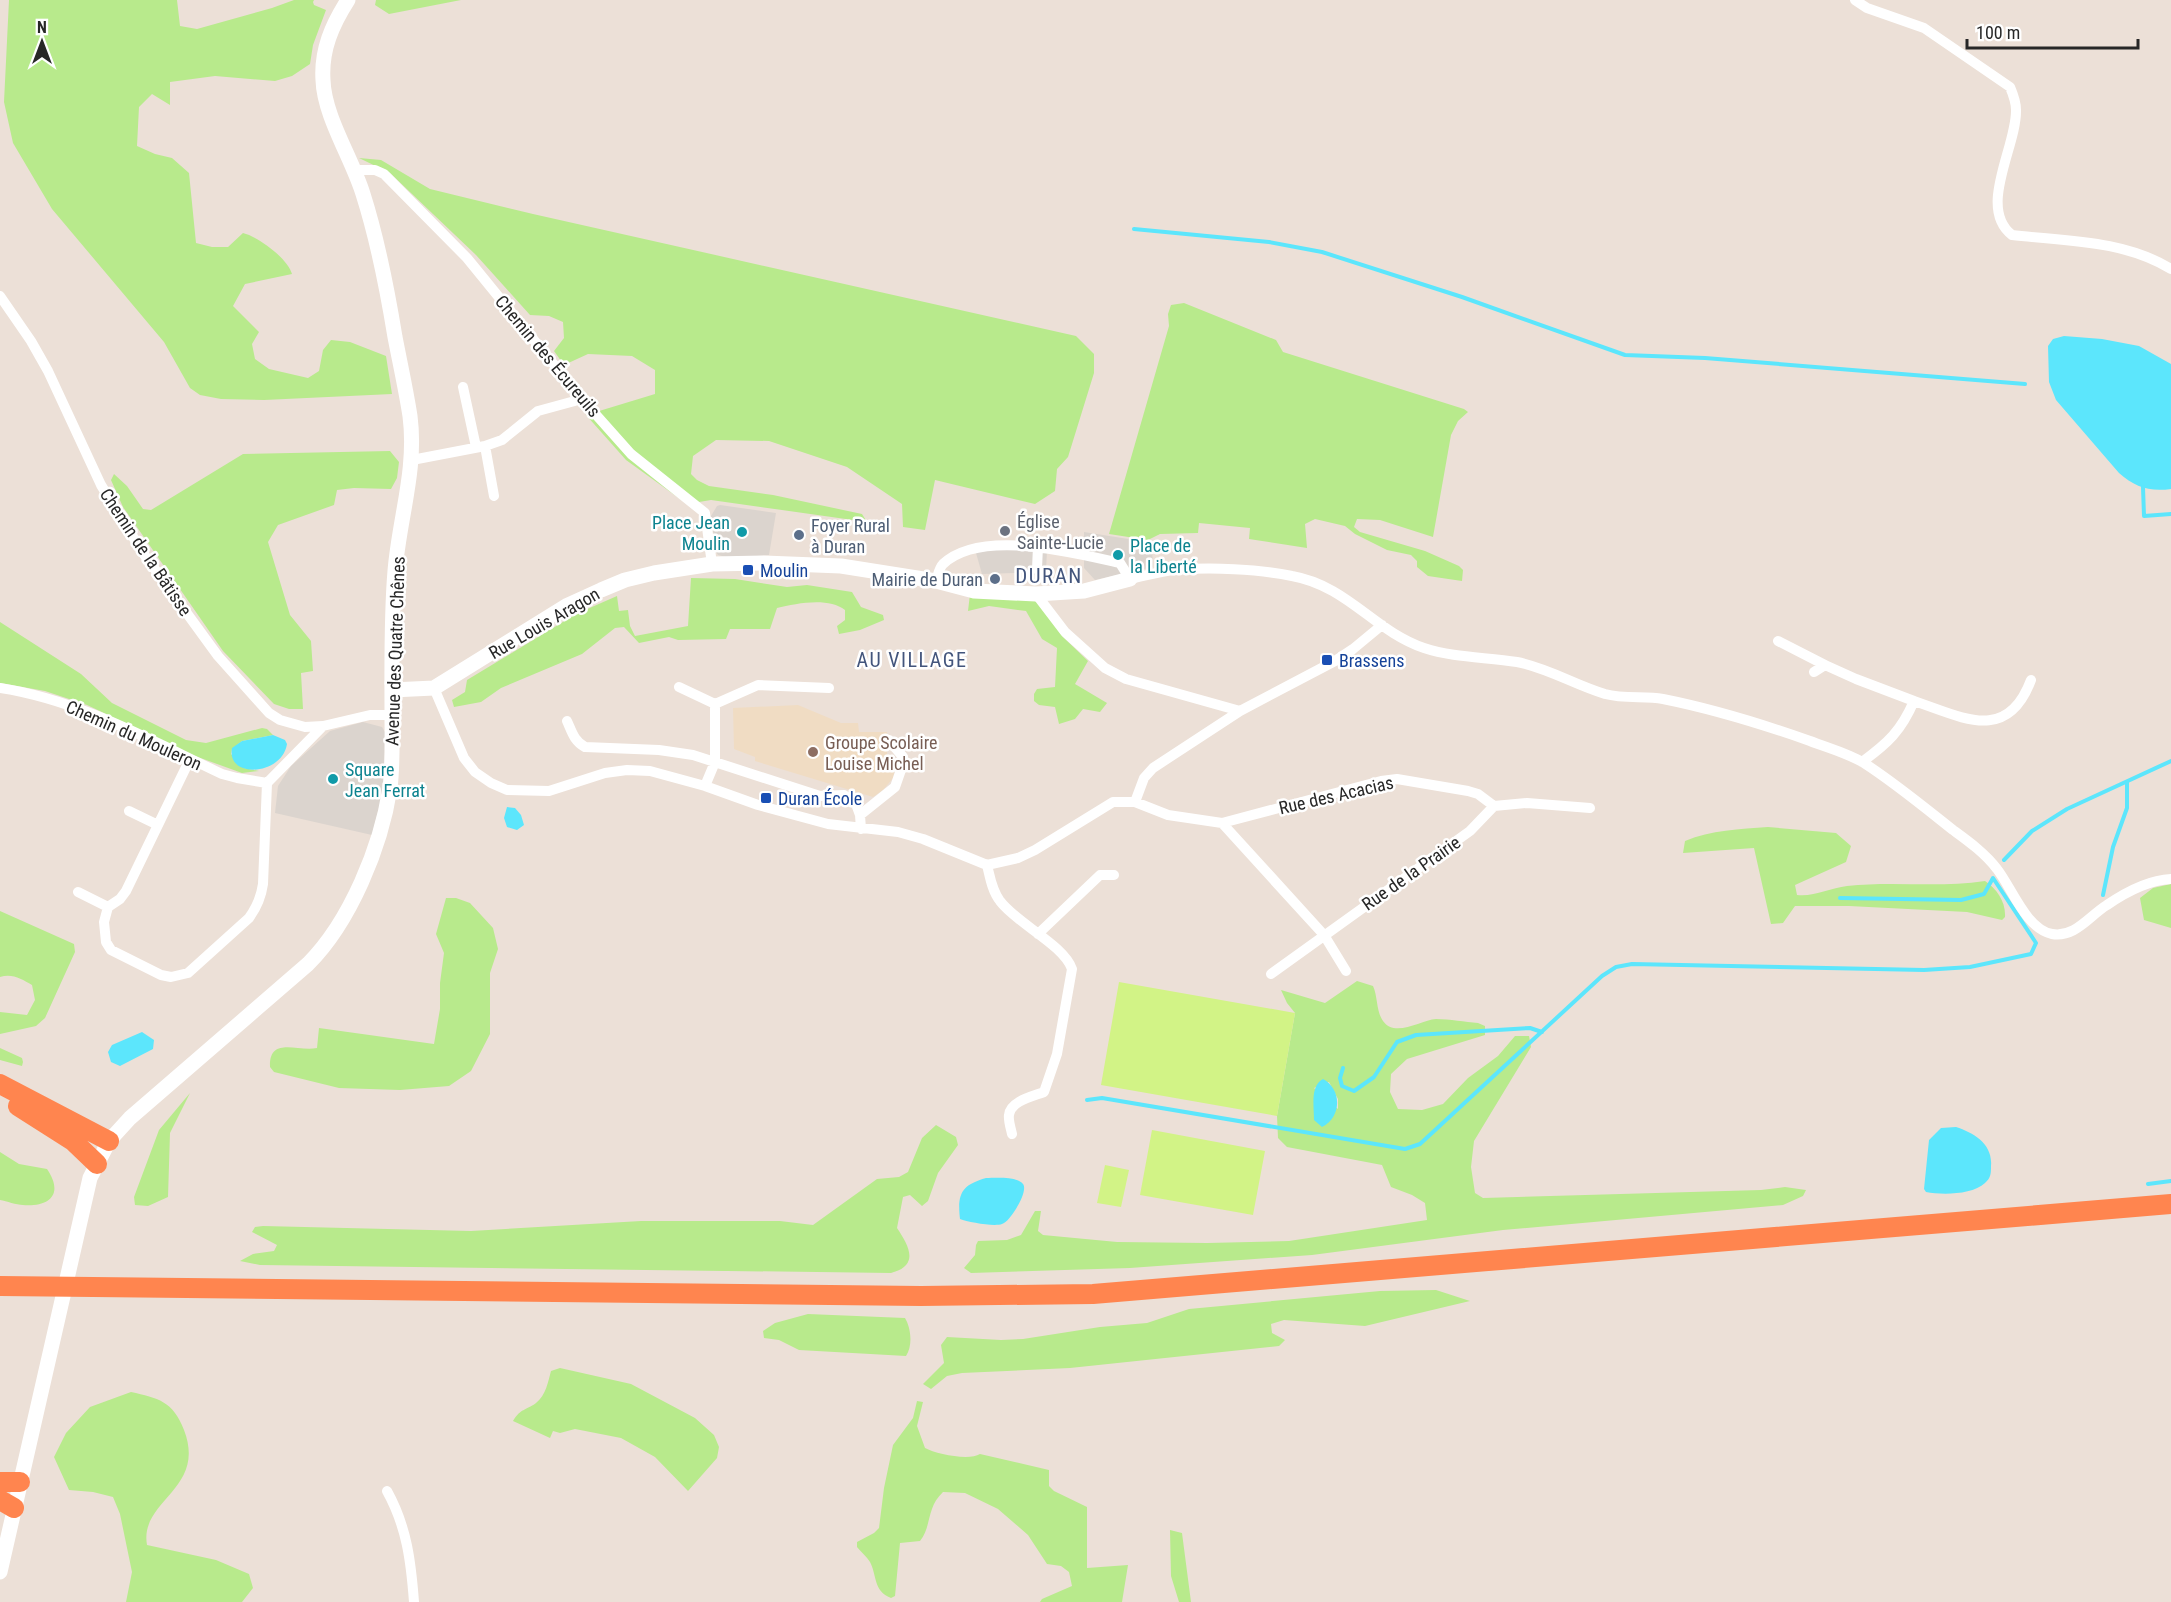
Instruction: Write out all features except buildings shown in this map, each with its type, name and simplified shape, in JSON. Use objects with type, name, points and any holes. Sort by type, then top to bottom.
[{"type":"highway","points":[[0,1084],[109,1141]]},
{"type":"highway","points":[[0,1095],[73,1141],[97,1164]]},
{"type":"highway","points":[[0,1286],[921,1296],[1093,1294],[2171,1204]]},
{"type":"street","name":"Avenue des Quatre Chênes","points":[[0,1572],[10,1482],[57,1325],[90,1178],[109,1141],[137,1112],[308,964],[323,948],[337,928],[366,872],[390,788],[392,617],[398,540],[410,484],[412,460],[410,417],[380,255],[355,170],[327,106],[323,82],[323,59],[328,38],[336,18],[348,0]]},
{"type":"street","points":[[1856,0],[1867,8],[1924,28],[2010,87],[2016,111],[2011,142],[1998,190],[1997,206],[2003,228],[2012,235],[2134,251],[2155,258],[2171,269]]},
{"type":"street","name":"Chemin des Écureuils","points":[[355,170],[375,170],[384,174],[466,258],[582,399],[631,454],[705,513],[712,564]]},
{"type":"street","name":"Chemin de la Bâtisse","points":[[0,296],[31,341],[48,371],[101,485],[119,515],[143,553],[218,656],[269,713],[293,726],[323,726]]},
{"type":"street","points":[[463,387],[494,496]]},
{"type":"street","points":[[412,460],[502,440],[538,411],[582,399]]},
{"type":"street","points":[[936,581],[941,566],[960,554],[990,546],[1038,546],[1120,563],[1130,579],[1172,570],[1195,569],[1290,575],[1328,586],[1359,606],[1382,626],[1408,642],[1428,650],[1520,663],[1607,694],[1660,699],[1726,714],[1779,730],[1862,762],[1925,807],[1986,856],[2031,922],[2040,930],[2051,934],[2074,931],[2123,895],[2157,880],[2171,879]]},
{"type":"street","points":[[1037,569],[1038,546]]},
{"type":"street","name":"Rue Louis Aragon","points":[[392,690],[434,688],[560,610],[625,580],[712,564],[809,563],[936,581],[974,591],[1036,594],[1084,591],[1130,579]]},
{"type":"street","points":[[1036,594],[1065,632],[1105,668],[1126,680],[1240,711]]},
{"type":"street","points":[[1135,802],[1144,778],[1153,768],[1240,711],[1335,661],[1382,626]]},
{"type":"street","points":[[1778,641],[1856,680],[1972,720],[1987,722],[1997,720],[2013,709],[2026,694],[2031,680]]},
{"type":"street","points":[[1814,672],[1825,664]]},
{"type":"street","points":[[679,687],[715,704],[758,685],[829,688]]},
{"type":"street","name":"Chemin du Mouleron","points":[[0,688],[44,697],[92,713],[190,759],[237,778],[267,783]]},
{"type":"street","points":[[434,688],[464,758],[475,772],[491,783],[507,789],[549,791],[605,773],[627,770],[650,771],[819,822],[898,832],[923,839],[987,866],[1018,858],[1035,850],[1113,802],[1135,802],[1168,815],[1222,823],[1324,935],[1346,971]]},
{"type":"street","points":[[1862,762],[1895,736],[1906,720],[1914,701]]},
{"type":"street","points":[[705,786],[715,762],[715,704]]},
{"type":"street","points":[[190,759],[126,891],[108,908],[104,922],[106,942],[111,950],[161,975],[171,977],[188,973],[249,918],[261,899],[267,783],[323,726],[370,715],[392,715]]},
{"type":"street","points":[[567,721],[575,739],[585,747],[659,750],[693,755],[820,796],[843,795],[856,804],[861,829]]},
{"type":"street","points":[[860,815],[895,787],[898,782],[903,758],[889,741]]},
{"type":"street","name":"Rue des Acacias","points":[[1222,823],[1381,781],[1397,779],[1468,791],[1494,806]]},
{"type":"street","points":[[1494,806],[1527,803],[1590,808]]},
{"type":"street","name":"Rue de la Prairie","points":[[1271,974],[1470,831],[1494,806]]},
{"type":"street","points":[[129,811],[158,825]]},
{"type":"street","points":[[987,866],[998,899],[1004,907],[1064,956],[1071,965],[1072,974],[1057,1054],[1044,1092],[1016,1103],[1011,1109],[1008,1115],[1012,1134]]},
{"type":"street","points":[[1038,934],[1100,875],[1114,875]]},
{"type":"street","points":[[78,892],[108,908]]},
{"type":"street","points":[[387,1491],[404,1527],[410,1553],[414,1602]]},
{"type":"shaded area","name":"Place Jean Moulin","points":[[720,505],[776,513],[769,555],[730,558],[718,555],[711,516]]},
{"type":"shaded area","name":"Place de la Liberté","points":[[1084,532],[1141,541],[1152,547],[1153,567],[1095,580],[1084,568]]},
{"type":"shaded area","points":[[989,549],[1047,551],[1046,570],[1036,569],[1036,575],[982,574],[976,553]]},
{"type":"shaded area","name":"Groupe Scolaire Louise Michel","points":[[798,705],[841,723],[858,723],[859,732],[887,732],[887,754],[896,764],[893,778],[883,790],[873,797],[755,761],[755,757],[734,749],[733,708]]},
{"type":"shaded area","name":"Square Jean Ferrat","points":[[363,722],[382,727],[385,732],[384,788],[372,835],[275,813],[278,786],[291,766],[330,731]]},
{"type":"green space","points":[[9,0],[177,0],[180,26],[197,29],[294,0],[314,0],[314,5],[326,10],[313,45],[310,64],[292,76],[275,81],[215,76],[170,82],[170,105],[152,94],[139,107],[137,146],[172,158],[189,173],[196,243],[212,247],[228,247],[243,233],[272,249],[289,268],[292,274],[245,284],[233,306],[259,332],[252,344],[255,359],[269,369],[308,378],[319,371],[323,350],[331,340],[350,342],[386,356],[392,394],[264,400],[221,399],[200,395],[190,388],[164,342],[52,209],[13,143],[4,102]]},
{"type":"green space","points":[[376,0],[461,0],[389,14],[375,5]]},
{"type":"green space","points":[[359,158],[381,160],[430,189],[1076,336],[1094,354],[1094,373],[1068,457],[1057,469],[1055,491],[1035,504],[935,480],[925,530],[903,527],[902,504],[847,467],[769,441],[716,440],[693,456],[691,474],[697,480],[709,486],[773,495],[862,514],[867,522],[711,500],[687,504],[626,460],[586,415],[655,394],[655,370],[632,356],[588,354],[564,365],[554,351],[564,338],[563,322],[549,316],[530,315],[476,255],[390,173]]},
{"type":"green space","points":[[1184,303],[1276,340],[1283,352],[1468,412],[1458,421],[1451,435],[1433,537],[1380,520],[1357,519],[1354,527],[1360,532],[1425,551],[1459,566],[1463,570],[1462,581],[1428,576],[1417,567],[1417,561],[1411,555],[1387,550],[1355,534],[1345,526],[1315,519],[1305,524],[1307,548],[1249,539],[1250,528],[1199,523],[1198,533],[1160,534],[1148,540],[1109,534],[1169,326],[1168,314],[1171,305]]},
{"type":"green space","points":[[390,451],[399,462],[397,478],[391,489],[337,490],[334,505],[278,525],[268,542],[290,615],[311,641],[313,671],[301,673],[303,709],[289,709],[274,704],[223,651],[123,507],[111,480],[114,474],[127,486],[143,509],[151,510],[243,454]]},
{"type":"green space","points":[[691,578],[735,579],[787,587],[807,585],[852,592],[861,607],[883,615],[884,620],[860,630],[839,634],[837,626],[845,620],[845,610],[822,602],[813,602],[777,608],[770,629],[730,629],[726,639],[678,640],[669,637],[639,643],[624,627],[615,628],[582,654],[501,688],[481,702],[454,707],[452,700],[465,692],[467,680],[576,614],[617,596],[619,611],[628,610],[630,626],[635,636],[688,626]]},
{"type":"green space","points":[[970,594],[1035,598],[1063,637],[1088,661],[1075,684],[1107,703],[1100,712],[1083,709],[1075,719],[1059,724],[1055,707],[1039,705],[1034,701],[1037,689],[1055,687],[1057,648],[1042,639],[1026,611],[989,606],[968,611]]},
{"type":"green space","points":[[0,622],[81,674],[112,703],[186,740],[206,743],[262,728],[267,729],[273,735],[242,741],[232,749],[231,754],[244,768],[259,771],[242,773],[195,756],[87,705],[45,691],[0,683]]},
{"type":"green space","points":[[1768,827],[1836,833],[1851,846],[1846,862],[1795,885],[1797,895],[1810,895],[1841,887],[1864,885],[1951,884],[1985,881],[2000,896],[2005,917],[2002,920],[1967,912],[1849,906],[1795,906],[1783,923],[1771,924],[1754,848],[1683,853],[1685,841],[1695,837]]},
{"type":"green space","points":[[2171,884],[2171,928],[2144,920],[2140,898],[2153,888]]},
{"type":"green space","points":[[446,898],[456,898],[470,903],[493,928],[498,949],[490,973],[490,1034],[471,1071],[449,1086],[400,1090],[339,1088],[274,1072],[270,1067],[274,1052],[286,1047],[317,1048],[319,1028],[434,1044],[440,1009],[440,983],[444,953],[436,934]]},
{"type":"green space","points":[[0,911],[74,944],[75,952],[45,1018],[36,1026],[0,1034],[0,1012],[27,1015],[35,1000],[32,985],[13,976],[0,977]]},
{"type":"green space","points":[[1357,981],[1373,986],[1381,1017],[1388,1026],[1401,1028],[1430,1020],[1447,1019],[1485,1026],[1485,1035],[1407,1059],[1391,1074],[1390,1092],[1398,1109],[1422,1110],[1443,1104],[1468,1078],[1498,1056],[1515,1036],[1529,1036],[1531,1047],[1474,1141],[1471,1167],[1475,1193],[1483,1198],[1761,1190],[1785,1187],[1806,1190],[1803,1196],[1783,1205],[1503,1230],[1312,1255],[1130,1268],[971,1273],[964,1268],[975,1255],[978,1241],[1007,1240],[1021,1235],[1035,1211],[1041,1211],[1038,1231],[1043,1235],[1117,1242],[1289,1241],[1427,1220],[1425,1203],[1391,1187],[1382,1165],[1287,1147],[1278,1138],[1277,1116],[1295,1013],[1281,990],[1325,1003]],"holes":[[[1329,1082],[1338,1099],[1338,1109],[1314,1088]]]},
{"type":"green space","points":[[1119,982],[1295,1013],[1277,1116],[1101,1085]]},
{"type":"green space","points":[[0,1048],[22,1058],[22,1066],[0,1060]]},
{"type":"green space","points":[[190,1093],[170,1133],[168,1197],[148,1206],[135,1205],[134,1197],[159,1130]]},
{"type":"green space","points":[[936,1125],[956,1137],[958,1145],[938,1173],[928,1201],[922,1206],[910,1195],[903,1197],[897,1228],[908,1248],[909,1260],[900,1270],[891,1273],[260,1265],[240,1261],[253,1254],[274,1251],[277,1245],[252,1232],[255,1227],[263,1226],[471,1231],[641,1221],[780,1221],[813,1225],[877,1179],[899,1177],[908,1172],[922,1138]]},
{"type":"green space","points":[[1152,1130],[1265,1151],[1253,1215],[1140,1195]]},
{"type":"green space","points":[[0,1152],[19,1164],[47,1169],[54,1185],[52,1197],[41,1204],[32,1205],[20,1205],[0,1200]]},
{"type":"green space","points":[[1105,1165],[1129,1170],[1121,1207],[1097,1203]]},
{"type":"green space","points":[[1436,1290],[1470,1301],[1365,1326],[1284,1320],[1271,1324],[1272,1333],[1285,1340],[1279,1346],[1070,1368],[962,1373],[947,1376],[931,1389],[923,1384],[944,1363],[941,1345],[947,1337],[1023,1339],[1100,1327],[1147,1323],[1189,1309],[1380,1291]]},
{"type":"green space","points":[[808,1314],[905,1318],[909,1327],[910,1347],[906,1356],[799,1350],[779,1340],[764,1338],[763,1331],[775,1323]]},
{"type":"green space","points":[[560,1368],[631,1384],[695,1418],[714,1435],[719,1447],[717,1458],[688,1491],[655,1457],[621,1438],[575,1429],[560,1433],[553,1431],[550,1438],[513,1421],[521,1412],[539,1400],[546,1388],[551,1371]]},
{"type":"green space","points":[[131,1392],[157,1399],[170,1407],[180,1420],[189,1450],[187,1467],[180,1481],[153,1516],[147,1530],[147,1545],[216,1560],[249,1574],[253,1588],[242,1602],[126,1602],[132,1572],[120,1514],[113,1497],[69,1490],[54,1457],[66,1433],[90,1407]]},
{"type":"green space","points":[[917,1401],[923,1402],[917,1426],[925,1448],[952,1456],[968,1457],[980,1454],[1049,1470],[1049,1486],[1054,1491],[1087,1507],[1087,1568],[1128,1565],[1122,1602],[1040,1602],[1072,1586],[1069,1572],[1061,1566],[1047,1564],[1028,1535],[998,1509],[965,1493],[943,1492],[934,1504],[920,1541],[900,1543],[895,1596],[891,1598],[885,1595],[878,1587],[870,1562],[857,1547],[857,1542],[879,1528],[893,1445],[913,1418]]},
{"type":"green space","points":[[1170,1530],[1182,1533],[1191,1602],[1179,1602],[1171,1576]]},
{"type":"water","points":[[2064,336],[2102,339],[2139,346],[2171,364],[2171,489],[2149,489],[2125,478],[2056,400],[2049,382],[2048,346],[2053,339]]},
{"type":"water","points":[[273,735],[285,740],[287,744],[283,755],[266,768],[245,769],[237,765],[232,758],[232,748],[242,741]]},
{"type":"water","points":[[507,807],[515,808],[521,815],[524,825],[517,830],[507,827],[504,818]]},
{"type":"water","points":[[142,1032],[154,1040],[153,1049],[120,1066],[111,1062],[108,1052],[112,1045]]},
{"type":"water","points":[[1323,1079],[1334,1089],[1337,1103],[1333,1117],[1322,1127],[1314,1120],[1313,1103],[1316,1086]]},
{"type":"water","points":[[1956,1127],[1976,1136],[1986,1146],[1991,1158],[1990,1177],[1979,1187],[1965,1192],[1940,1194],[1926,1192],[1924,1189],[1929,1140],[1941,1128]]},
{"type":"water","points":[[986,1178],[1011,1179],[1023,1184],[1023,1193],[1018,1206],[1010,1218],[1002,1224],[987,1225],[960,1219],[959,1203],[963,1191],[971,1184]]},
{"type":"waterway","points":[[1134,229],[1269,242],[1322,252],[1462,297],[1625,355],[1705,358],[2025,384]]},
{"type":"waterway","points":[[2143,487],[2144,516],[2171,514]]},
{"type":"waterway","points":[[2004,860],[2032,831],[2067,809],[2171,761]]},
{"type":"waterway","points":[[2103,895],[2113,847],[2127,808],[2127,782]]},
{"type":"waterway","points":[[1087,1100],[1102,1098],[1405,1149],[1420,1144],[1602,976],[1616,967],[1632,964],[1924,970],[1970,967],[2031,954],[2036,943],[1993,878],[1984,894],[1961,900],[1840,898]]},
{"type":"waterway","points":[[1343,1068],[1340,1078],[1342,1086],[1354,1091],[1374,1077],[1397,1042],[1416,1035],[1530,1028],[1542,1032]]},
{"type":"waterway","points":[[2148,1184],[2171,1181]]},
{"type":"place","name":"Église Sainte-Lucie","points":[[1005,531]]},
{"type":"place","name":"Place Jean Moulin","points":[[742,532]]},
{"type":"place","name":"Foyer Rural à Duran","points":[[799,535]]},
{"type":"place","name":"Place de la Liberté","points":[[1118,555]]},
{"type":"place","name":"Moulin","points":[[748,570]]},
{"type":"place","name":"Mairie de Duran","points":[[995,579]]},
{"type":"place","name":"Brassens","points":[[1327,660]]},
{"type":"place","name":"Groupe Scolaire Louise Michel","points":[[813,752]]},
{"type":"place","name":"Square Jean Ferrat","points":[[333,779]]},
{"type":"place","name":"Duran École","points":[[766,798]]},
{"type":"district","name":"DURAN","points":[[1049,576]]},
{"type":"district","name":"AU VILLAGE","points":[[912,660]]}]
